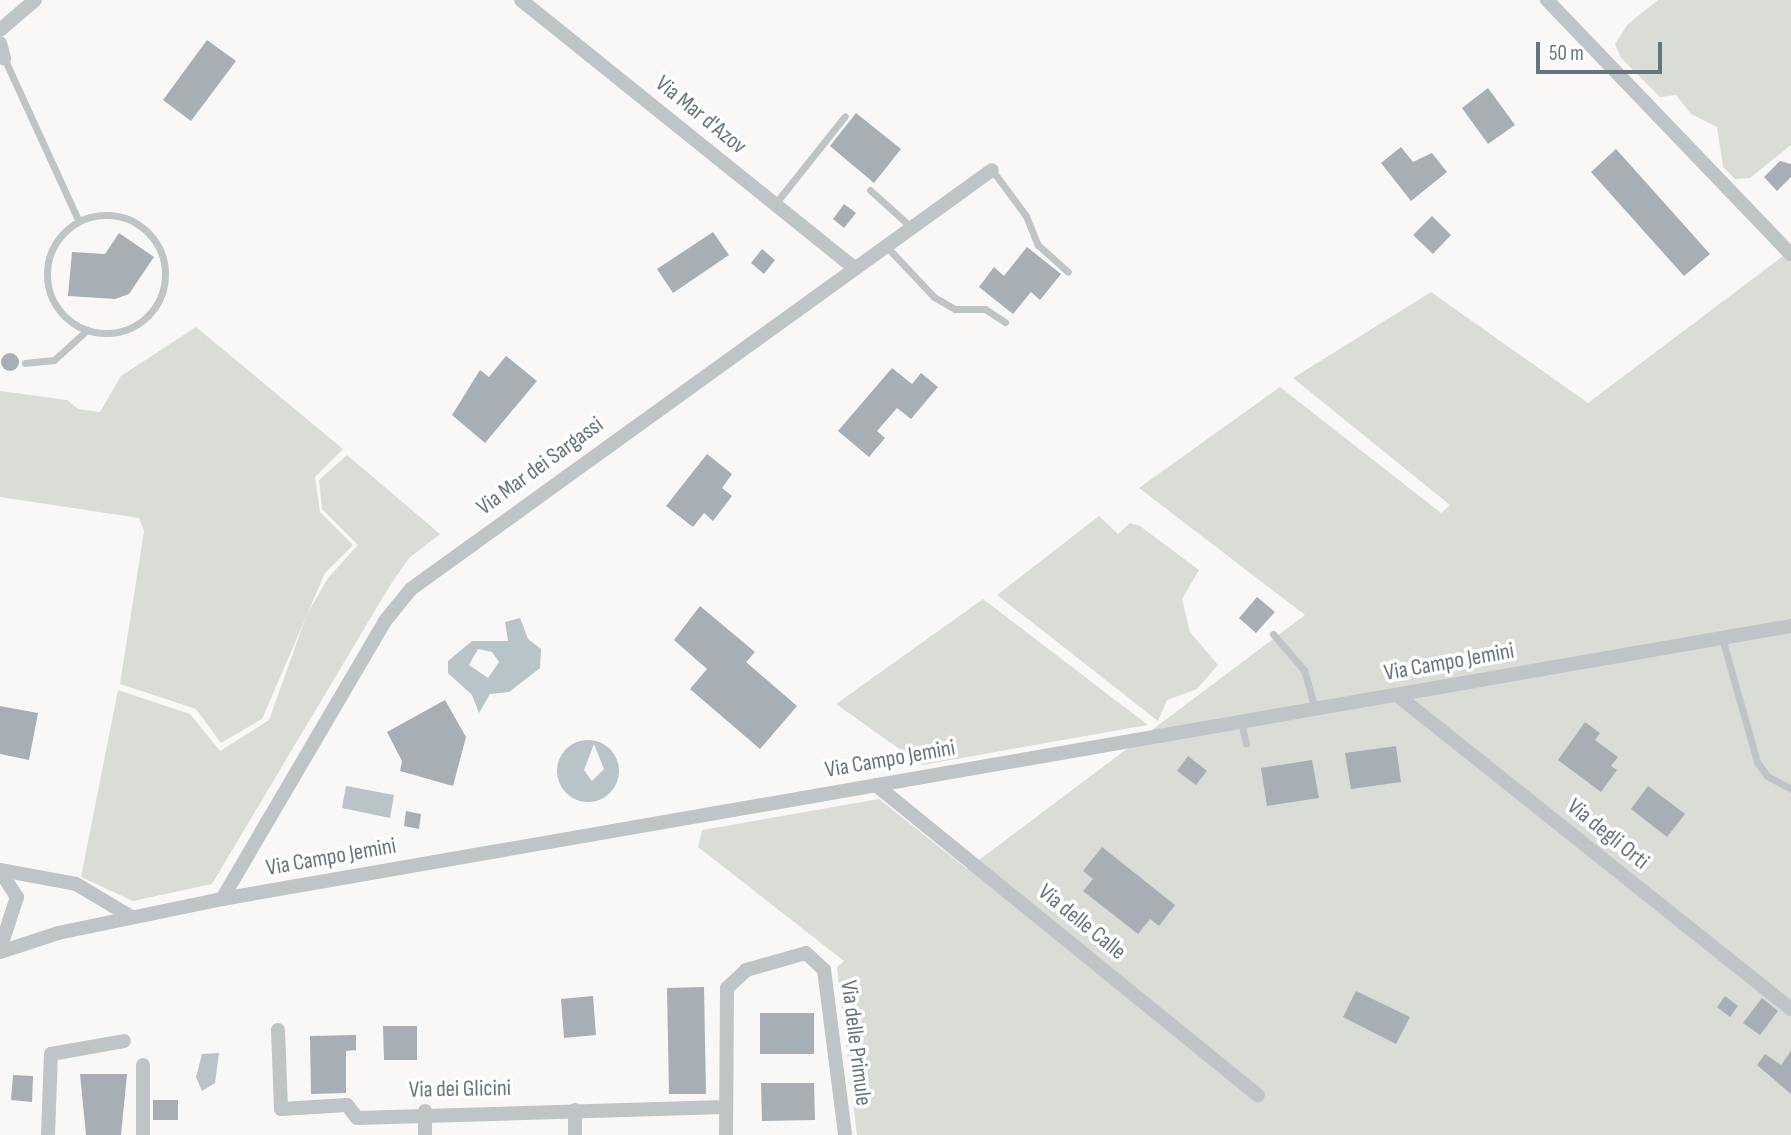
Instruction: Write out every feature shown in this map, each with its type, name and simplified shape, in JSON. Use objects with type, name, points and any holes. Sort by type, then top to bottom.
[{"type":"street","points":[[0,30],[35,0]]},
{"type":"street","name":"Via Mar d'Azov","points":[[521,0],[853,267]]},
{"type":"street","points":[[1547,0],[1791,254]]},
{"type":"street","points":[[0,43],[4,58]]},
{"type":"street","name":"Via Mar dei Sargassi","points":[[222,899],[403,598],[853,267],[992,170]]},
{"type":"street","name":"Via Campo Jemini","points":[[0,951],[130,916],[222,899],[1791,626]]},
{"type":"street","name":"Via degli Orti","points":[[1397,695],[1791,1009]]},
{"type":"street","name":"Via delle Calle","points":[[876,785],[1258,1095]]},
{"type":"street","points":[[0,870],[76,884],[130,916]]},
{"type":"street","points":[[0,870],[17,897],[0,951]]},
{"type":"street","name":"Via delle Primule","points":[[726,1135],[729,984],[751,968],[812,954],[824,970],[845,1133]]},
{"type":"street","name":"Via dei Glicini","points":[[278,1030],[281,1110],[347,1105],[357,1118],[425,1111],[725,1107]]},
{"type":"street","points":[[47,1135],[51,1054],[124,1041]]},
{"type":"street","points":[[143,1135],[144,1065]]},
{"type":"street","points":[[575,1110],[575,1135]]},
{"type":"street","points":[[425,1111],[425,1135]]},
{"type":"lane","points":[[4,58],[79,222]]},
{"type":"lane","points":[[775,204],[845,116]]},
{"type":"lane","points":[[992,170],[1015,197],[1038,245],[1068,272]]},
{"type":"lane","points":[[870,190],[911,227]]},
{"type":"lane","points":[[110,217],[147,229],[167,264],[159,303],[146,318],[114,333],[87,330],[57,311],[45,272],[60,236],[79,222],[110,217]]},
{"type":"lane","points":[[885,244],[934,297],[955,309],[985,309],[1005,322]]},
{"type":"lane","points":[[25,363],[54,360],[87,330]]},
{"type":"lane","points":[[1273,634],[1304,670],[1315,709]]},
{"type":"lane","points":[[1722,638],[1757,762],[1767,776],[1791,789]]},
{"type":"lane","points":[[1241,722],[1246,743]]},
{"type":"shaded area","points":[[1658,0],[1791,0],[1791,145],[1750,178],[1735,179],[1723,167],[1717,127],[1691,114],[1676,95],[1660,97],[1621,58],[1615,44],[1628,24]]},
{"type":"shaded area","points":[[1791,250],[1791,1135],[857,1135],[837,967],[844,961],[698,847],[702,830],[879,799],[967,869],[1305,615],[1139,488],[1280,387],[1441,513],[1450,505],[1293,378],[1431,292],[1588,403]]},
{"type":"shaded area","points":[[196,327],[343,449],[315,477],[320,512],[353,545],[325,573],[262,719],[221,743],[196,709],[120,684],[144,531],[139,518],[0,497],[0,391],[67,400],[78,409],[100,412],[121,376]]},
{"type":"shaded area","points":[[347,455],[440,534],[409,558],[389,587],[212,884],[133,901],[81,877],[118,690],[190,714],[220,751],[269,720],[307,614],[328,578],[358,545],[322,509],[319,480]]},
{"type":"shaded area","points":[[1099,516],[1118,534],[1130,523],[1140,526],[1199,570],[1182,599],[1190,632],[1218,665],[1197,689],[1167,700],[1158,721],[997,595]]},
{"type":"shaded area","points":[[983,599],[1148,725],[922,765],[836,704]]},
{"type":"shaded area","points":[[520,618],[528,639],[541,649],[540,668],[509,692],[490,694],[479,713],[472,695],[448,673],[448,661],[472,641],[508,641],[505,622]],"holes":[[[478,649],[492,652],[499,662],[488,678],[469,665]]]},
{"type":"shaded area","points":[[582,740],[594,740],[610,749],[617,759],[617,783],[610,793],[594,802],[582,802],[571,797],[562,788],[557,777],[557,765],[562,754],[571,745]]},
{"type":"shaded area","points":[[346,786],[394,795],[390,818],[342,808]]},
{"type":"shaded area","points":[[219,1053],[215,1083],[202,1091],[196,1077],[202,1054]]},
{"type":"pier","points":[[594,744],[604,769],[592,781],[584,770]]},
{"type":"building","points":[[207,40],[236,61],[191,121],[163,100]]},
{"type":"building","points":[[1488,88],[1515,125],[1488,144],[1462,108]]},
{"type":"building","points":[[856,113],[901,149],[874,183],[830,146]]},
{"type":"building","points":[[1401,147],[1413,162],[1432,153],[1447,172],[1411,201],[1381,163]]},
{"type":"building","points":[[1616,149],[1710,254],[1684,276],[1591,172]]},
{"type":"building","points":[[1780,161],[1791,164],[1791,177],[1777,191],[1764,177]]},
{"type":"building","points":[[844,204],[856,213],[844,228],[833,219]]},
{"type":"building","points":[[1432,216],[1451,235],[1433,254],[1413,235]]},
{"type":"building","points":[[713,232],[729,255],[673,293],[657,269]]},
{"type":"building","points":[[119,233],[154,257],[129,294],[115,299],[68,296],[72,252],[105,254]]},
{"type":"building","points":[[1027,247],[1061,274],[1040,300],[1031,292],[1013,314],[979,287],[994,267],[1004,276]]},
{"type":"building","points":[[762,249],[775,260],[764,274],[751,263]]},
{"type":"building","points":[[6,353],[14,353],[19,362],[17,369],[6,371],[1,366],[1,358]]},
{"type":"building","points":[[506,356],[537,381],[485,443],[452,415],[480,370],[489,377]]},
{"type":"building","points":[[892,368],[912,384],[921,373],[938,387],[911,419],[897,408],[877,431],[885,438],[869,457],[838,431]]},
{"type":"building","points":[[707,454],[732,474],[722,488],[732,496],[713,521],[704,513],[693,527],[666,506]]},
{"type":"building","points":[[1257,597],[1275,612],[1256,633],[1239,618]]},
{"type":"building","points":[[700,606],[755,652],[746,662],[797,706],[760,749],[690,689],[707,669],[674,640]]},
{"type":"building","points":[[445,700],[466,737],[453,786],[400,771],[402,761],[387,732]]},
{"type":"building","points":[[0,706],[38,713],[29,760],[0,754]]},
{"type":"building","points":[[1585,722],[1600,733],[1595,740],[1618,757],[1611,766],[1617,770],[1601,792],[1558,760]]},
{"type":"building","points":[[1396,746],[1401,782],[1351,789],[1345,753]]},
{"type":"building","points":[[1188,756],[1207,771],[1196,785],[1177,771]]},
{"type":"building","points":[[1312,760],[1319,798],[1267,806],[1261,768]]},
{"type":"building","points":[[1648,786],[1685,814],[1667,837],[1631,809]]},
{"type":"building","points":[[406,811],[421,814],[419,829],[404,826]]},
{"type":"building","points":[[1102,847],[1175,905],[1159,926],[1150,919],[1138,934],[1083,891],[1093,879],[1083,871]]},
{"type":"building","points":[[704,987],[706,1094],[669,1094],[667,988]]},
{"type":"building","points":[[1356,991],[1410,1017],[1396,1044],[1343,1017]]},
{"type":"building","points":[[593,996],[596,1035],[564,1038],[561,999]]},
{"type":"building","points":[[1725,996],[1738,1006],[1730,1017],[1717,1007]]},
{"type":"building","points":[[1762,998],[1778,1011],[1760,1035],[1743,1023]]},
{"type":"building","points":[[760,1013],[814,1013],[814,1054],[760,1054]]},
{"type":"building","points":[[383,1026],[417,1026],[417,1060],[384,1060]]},
{"type":"building","points":[[356,1035],[356,1050],[346,1051],[346,1093],[311,1094],[310,1036]]},
{"type":"building","points":[[1791,1051],[1791,1094],[1757,1065],[1765,1054],[1781,1065]]},
{"type":"building","points":[[80,1074],[127,1074],[121,1135],[86,1135]]},
{"type":"building","points":[[13,1075],[33,1076],[32,1102],[11,1100]]},
{"type":"building","points":[[761,1083],[814,1083],[815,1120],[762,1121]]},
{"type":"building","points":[[153,1100],[178,1100],[178,1120],[153,1120]]}]
